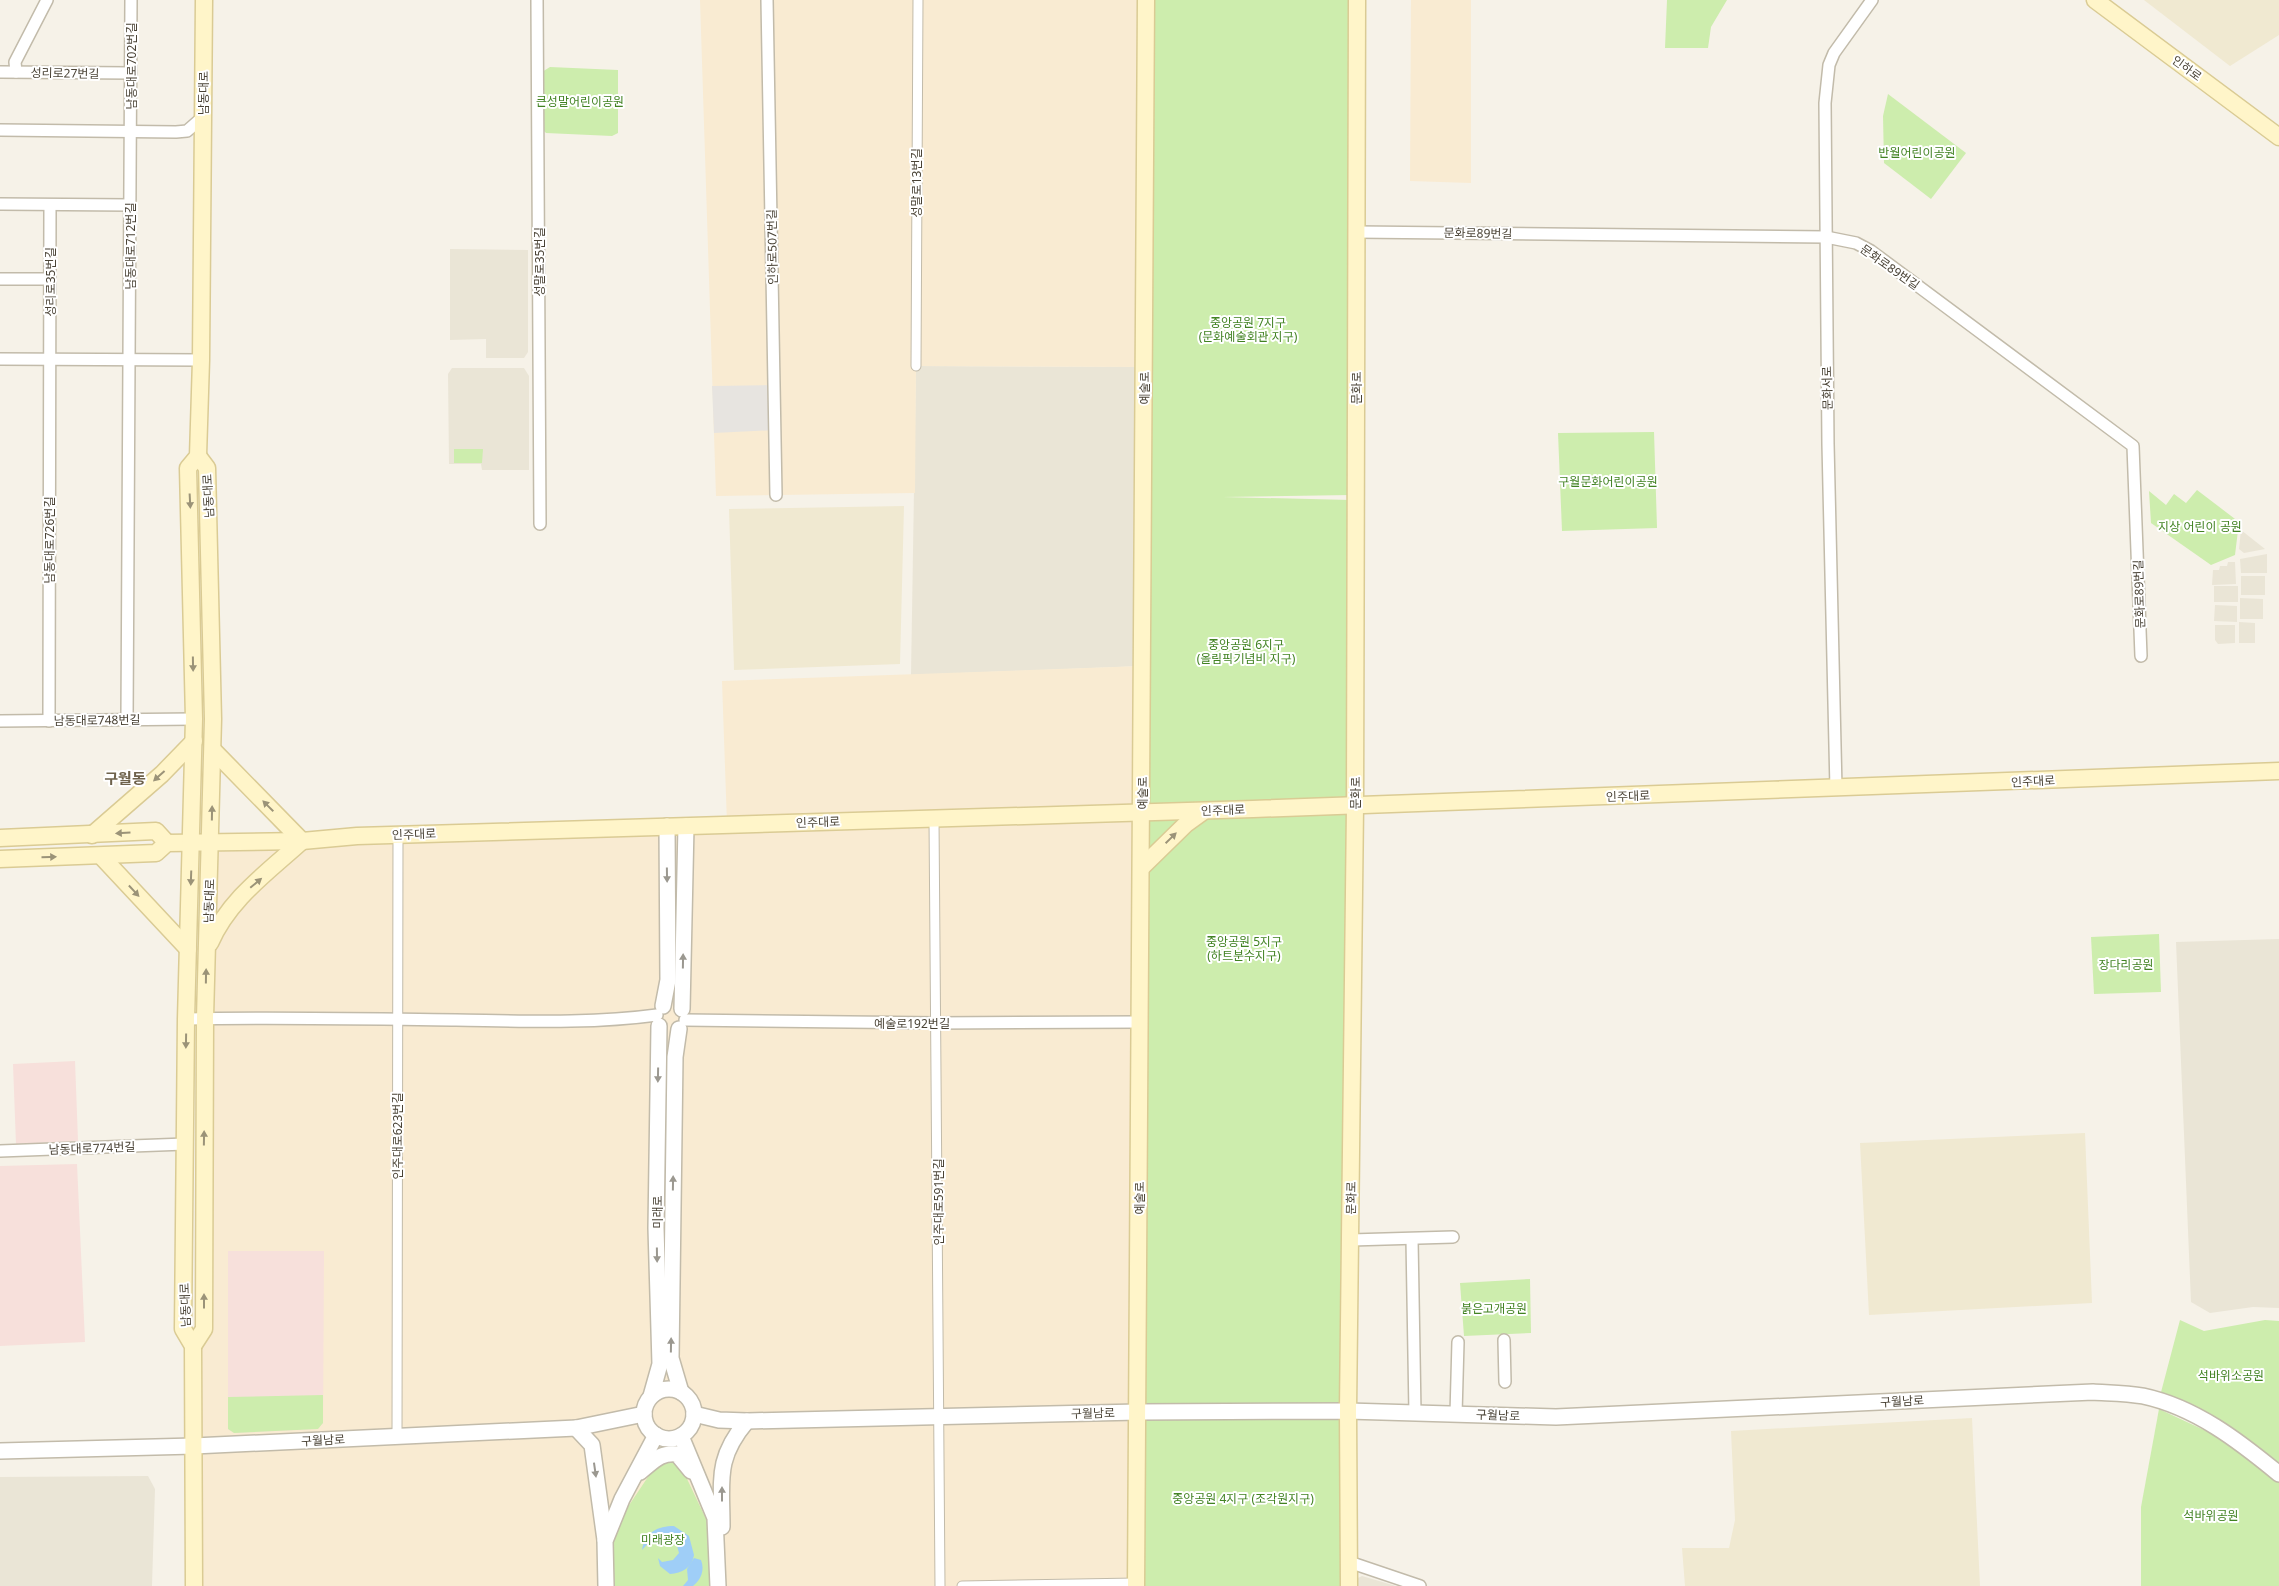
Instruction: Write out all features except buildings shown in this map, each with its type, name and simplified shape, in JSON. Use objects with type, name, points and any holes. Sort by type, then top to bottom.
[{"type":"main road","name":"남동대로","points":[[194,1586],[193,1346],[183,1329],[186,1019],[193,842],[194,742],[188,468],[198,456],[201,360],[204,0]]},
{"type":"main road","name":"예술로","points":[[1136,1584],[1146,0]]},
{"type":"main road","name":"문화로","points":[[1349,1586],[1348,1411],[1355,806],[1358,0]]},
{"type":"main road","name":"인하로","points":[[2095,0],[2279,137]]},
{"type":"main road","name":"남동대로","points":[[193,1346],[204,1329],[207,950],[213,750],[209,497],[207,468],[198,456]]},
{"type":"main road","points":[[92,835],[162,774],[194,742]]},
{"type":"main road","points":[[207,950],[217,927],[236,900],[302,841],[213,750]]},
{"type":"main road","name":"인주대로","points":[[0,859],[156,853],[167,843],[211,841],[302,841],[398,835],[667,826],[1355,806],[2279,771]]},
{"type":"main road","points":[[1141,868],[1186,824],[1204,811]]},
{"type":"main road","name":"인주대로","points":[[0,838],[156,832],[167,843]]},
{"type":"main road","points":[[101,856],[188,949]]},
{"type":"street","points":[[16,72],[15,62],[47,0]]},
{"type":"street","name":"남동대로702번길","points":[[130,132],[131,0]]},
{"type":"street","name":"성말로35번길","points":[[537,0],[540,524]]},
{"type":"street","name":"인하로507번길","points":[[767,0],[776,495]]},
{"type":"street","name":"성말로13번길","points":[[916,366],[918,0]]},
{"type":"street","name":"문화서로","points":[[1836,789],[1828,444],[1825,103],[1829,65],[1834,53],[1872,0]]},
{"type":"street","name":"성리로27번길","points":[[0,72],[131,73]]},
{"type":"street","points":[[0,130],[176,132],[187,130],[203,117]]},
{"type":"street","name":"남동대로712번길","points":[[129,360],[130,132]]},
{"type":"street","points":[[176,132],[196,139],[202,146]]},
{"type":"street","points":[[0,204],[130,205]]},
{"type":"street","name":"성리로35번길","points":[[50,205],[50,359]]},
{"type":"street","name":"문화로89번길","points":[[1356,232],[1826,237],[1856,243],[1871,251],[2133,446],[2141,656]]},
{"type":"street","points":[[0,279],[50,279]]},
{"type":"street","points":[[0,358],[201,360]]},
{"type":"street","name":"남동대로726번길","points":[[49,721],[50,359]]},
{"type":"street","points":[[127,720],[129,360]]},
{"type":"street","name":"남동대로748번길","points":[[0,721],[194,719]]},
{"type":"street","name":"인주대로591번길","points":[[934,819],[940,1586]]},
{"type":"street","name":"미래로","points":[[651,1396],[660,1364],[656,1228],[660,1016],[668,980],[667,826]]},
{"type":"street","name":"미래로","points":[[681,1392],[671,1358],[675,1057],[682,1019],[686,826]]},
{"type":"street","name":"인주대로623번길","points":[[397,1437],[398,835]]},
{"type":"street","points":[[186,1019],[397,1019],[552,1022],[625,1020],[660,1016],[673,1004],[682,1019],[668,1032],[660,1016]]},
{"type":"street","name":"예술로192번길","points":[[682,1019],[936,1023],[1140,1022]]},
{"type":"street","name":"남동대로774번길","points":[[0,1151],[185,1144]]},
{"type":"street","points":[[1351,1240],[1453,1237]]},
{"type":"street","points":[[1412,1239],[1415,1413]]},
{"type":"street","points":[[1504,1340],[1505,1382]]},
{"type":"street","points":[[1456,1414],[1458,1342]]},
{"type":"street","points":[[662,1390],[681,1392],[691,1402],[694,1414],[691,1426],[682,1436],[669,1439],[656,1436],[647,1426],[644,1414],[651,1396],[662,1390]]},
{"type":"street","name":"구월남로","points":[[694,1414],[719,1420],[747,1421],[1138,1412],[1348,1411],[1556,1417],[2093,1392],[2143,1396],[2184,1411],[2232,1436],[2279,1474]]},
{"type":"street","name":"구월남로","points":[[0,1451],[194,1446],[576,1428],[644,1414]]},
{"type":"street","points":[[717,1542],[722,1531],[722,1464],[732,1438],[747,1421]]},
{"type":"street","points":[[576,1428],[592,1445],[605,1541],[606,1586]]},
{"type":"street","points":[[605,1541],[634,1476],[656,1436]]},
{"type":"street","points":[[682,1436],[716,1518],[718,1586]]},
{"type":"street","points":[[634,1476],[661,1454],[668,1453],[678,1454],[700,1481]]},
{"type":"street","points":[[1349,1562],[1420,1586]]},
{"type":"street","points":[[962,1586],[1136,1584]]},
{"type":"shaded area","points":[[700,0],[1146,0],[1144,367],[916,366],[915,493],[716,496]]},
{"type":"shaded area","points":[[1411,0],[1471,0],[1471,183],[1410,181]]},
{"type":"shaded area","points":[[2144,0],[2279,0],[2279,35],[2230,66]]},
{"type":"shaded area","points":[[450,249],[528,250],[528,352],[524,358],[486,358],[486,339],[450,340]]},
{"type":"shaded area","points":[[916,366],[1144,367],[1142,666],[911,675]]},
{"type":"shaded area","points":[[452,368],[524,368],[529,376],[529,470],[482,470],[481,464],[449,464],[448,374]]},
{"type":"shaded area","points":[[774,385],[775,430],[714,433],[712,386]]},
{"type":"shaded area","points":[[904,506],[900,664],[734,670],[729,509]]},
{"type":"shaded area","points":[[2241,530],[2265,549],[2244,553],[2239,549]]},
{"type":"shaded area","points":[[2267,554],[2267,573],[2241,573],[2240,559]]},
{"type":"shaded area","points":[[2228,562],[2235,562],[2236,584],[2212,585],[2213,570],[2219,570],[2220,566],[2227,566]]},
{"type":"shaded area","points":[[2241,576],[2265,576],[2265,595],[2241,595]]},
{"type":"shaded area","points":[[2214,586],[2238,586],[2238,602],[2214,602]]},
{"type":"shaded area","points":[[2240,598],[2263,599],[2263,619],[2240,619]]},
{"type":"shaded area","points":[[2215,605],[2237,606],[2237,622],[2214,621]]},
{"type":"shaded area","points":[[2239,622],[2255,623],[2255,643],[2239,643]]},
{"type":"shaded area","points":[[2215,625],[2235,625],[2235,643],[2218,644],[2215,640]]},
{"type":"shaded area","points":[[1142,666],[1137,1586],[197,1586],[211,841],[727,824],[722,681]]},
{"type":"shaded area","points":[[2279,939],[2279,1308],[2253,1307],[2210,1313],[2191,1302],[2176,942]]},
{"type":"shaded area","points":[[75,1061],[78,1141],[16,1144],[13,1064]]},
{"type":"shaded area","points":[[2085,1133],[2092,1303],[1869,1315],[1860,1143]]},
{"type":"shaded area","points":[[77,1164],[85,1342],[0,1346],[0,1166]]},
{"type":"shaded area","points":[[228,1251],[324,1251],[323,1423],[318,1429],[234,1433],[228,1429]]},
{"type":"shaded area","points":[[1972,1418],[1980,1586],[1685,1586],[1682,1548],[1729,1548],[1735,1520],[1731,1431]]},
{"type":"shaded area","points":[[148,1476],[155,1489],[152,1586],[0,1586],[0,1477]]},
{"type":"shaded area","points":[[1362,1576],[1396,1586],[1356,1586],[1356,1579]]},
{"type":"green space","points":[[1146,0],[1353,0],[1351,495],[1223,497],[1351,500],[1350,811],[1342,1405],[1333,1411],[1348,1430],[1349,1586],[1137,1586]]},
{"type":"green space","points":[[1667,0],[1727,0],[1711,27],[1708,48],[1665,48]]},
{"type":"green space","name":"큰성말어린이공원","points":[[550,67],[618,70],[618,133],[612,136],[546,133],[541,128],[542,72]]},
{"type":"green space","name":"반월어린이공원","points":[[1888,94],[1966,153],[1931,199],[1884,163],[1883,116]]},
{"type":"green space","name":"구월문화어린이공원","points":[[1654,432],[1657,528],[1562,531],[1558,433]]},
{"type":"green space","points":[[454,449],[483,449],[482,463],[454,463]]},
{"type":"green space","name":"지상 어린이 공원","points":[[2197,490],[2239,522],[2235,555],[2211,565],[2151,523],[2149,491],[2166,505],[2174,494],[2186,503]]},
{"type":"green space","name":"장다리공원","points":[[2159,934],[2161,992],[2094,994],[2091,937]]},
{"type":"green space","name":"붉은고개공원","points":[[1530,1279],[1531,1333],[1464,1336],[1460,1283]]},
{"type":"green space","name":"석바위소공원","points":[[2180,1320],[2204,1331],[2265,1320],[2279,1321],[2279,1465],[2223,1424],[2194,1409],[2160,1396]]},
{"type":"green space","points":[[323,1395],[323,1423],[318,1429],[234,1433],[228,1429],[228,1397]]},
{"type":"green space","name":"석바위공원","points":[[2159,1409],[2232,1443],[2279,1482],[2279,1586],[2141,1586],[2141,1507]]},
{"type":"green space","name":"미래광장","points":[[668,1459],[679,1462],[717,1542],[718,1586],[606,1586],[605,1541],[658,1462]]},
{"type":"water","points":[[674,1526],[689,1536],[694,1555],[693,1560],[686,1569],[670,1574],[660,1566],[658,1558],[662,1562],[673,1560],[679,1553],[676,1542],[667,1537],[653,1538],[642,1550],[646,1539],[653,1531],[663,1527]]},
{"type":"water","points":[[694,1558],[701,1560],[703,1567],[701,1574],[693,1586],[683,1586],[688,1580],[687,1569]]},
{"type":"district","name":"구월동","points":[[125,778]]},
{"type":"park label","name":"중앙공원 7지구 (문화예술회관 지구)","points":[[1248,329]]},
{"type":"park label","name":"중앙공원 6지구 (올림픽기념비 지구)","points":[[1246,651]]},
{"type":"park label","name":"중앙공원 5지구 (하트분수지구)","points":[[1244,948]]},
{"type":"park label","name":"중앙공원 4지구 (조각원지구)","points":[[1243,1498]]}]
